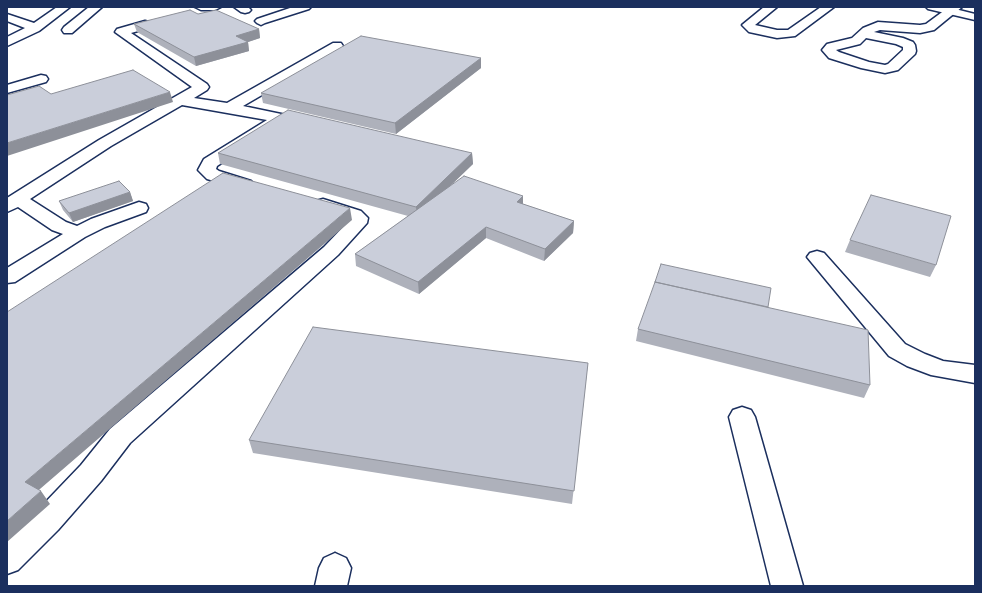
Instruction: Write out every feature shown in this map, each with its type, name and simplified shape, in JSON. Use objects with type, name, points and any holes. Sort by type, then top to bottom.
[{"type":"street","points":[[7,42],[35,28],[64,7]]},
{"type":"street","points":[[68,30],[96,7]]},
{"type":"street","points":[[201,7],[214,7]]},
{"type":"street","points":[[261,20],[305,7]]},
{"type":"street","points":[[771,7],[748,25],[753,29],[777,34],[791,33],[823,8]]},
{"type":"street","points":[[932,7],[953,9],[975,17]]},
{"type":"street","points":[[863,34],[899,41],[909,45],[910,51],[893,67],[885,69],[866,65],[834,55],[828,50],[831,47],[856,40],[863,34],[878,26],[920,29],[930,27],[953,9]]},
{"type":"street","points":[[7,18],[35,28]]},
{"type":"street","points":[[46,20],[81,19]]},
{"type":"street","points":[[13,202],[105,143],[202,87],[121,32],[145,25]]},
{"type":"street","points":[[229,108],[337,46]]},
{"type":"street","points":[[7,89],[41,79]]},
{"type":"street","points":[[179,100],[287,119],[210,163],[207,170],[213,175],[224,180],[261,189]]},
{"type":"street","points":[[7,560],[47,521],[91,473],[120,436],[331,251],[357,223],[358,218],[354,215],[305,200]]},
{"type":"street","points":[[13,202],[37,213],[59,226],[78,233]]},
{"type":"street","points":[[7,277],[78,233],[98,223],[139,208]]},
{"type":"street","points":[[817,257],[897,350],[916,360],[940,369],[975,374]]},
{"type":"street","points":[[742,417],[787,586]]},
{"type":"building","points":[[190,10],[198,14],[216,10],[259,29],[236,36],[248,42],[194,57],[134,24]]},
{"type":"building","points":[[361,36],[481,58],[395,123],[261,93]]},
{"type":"building","points":[[133,70],[170,92],[7,143],[7,95],[39,86],[51,94]]},
{"type":"building","points":[[288,110],[472,153],[416,207],[218,153]]},
{"type":"building","points":[[223,173],[350,208],[25,482],[41,491],[7,521],[7,312]]},
{"type":"building","points":[[464,176],[523,196],[517,202],[574,221],[545,249],[486,227],[418,282],[355,254]]},
{"type":"building","points":[[119,181],[130,192],[69,213],[59,201]]},
{"type":"building","points":[[871,195],[951,216],[936,265],[850,240]]},
{"type":"building","points":[[661,264],[771,288],[768,307],[655,282]]},
{"type":"building","points":[[655,282],[868,330],[870,385],[638,329]]},
{"type":"building","points":[[313,327],[588,363],[574,491],[249,440]]}]
